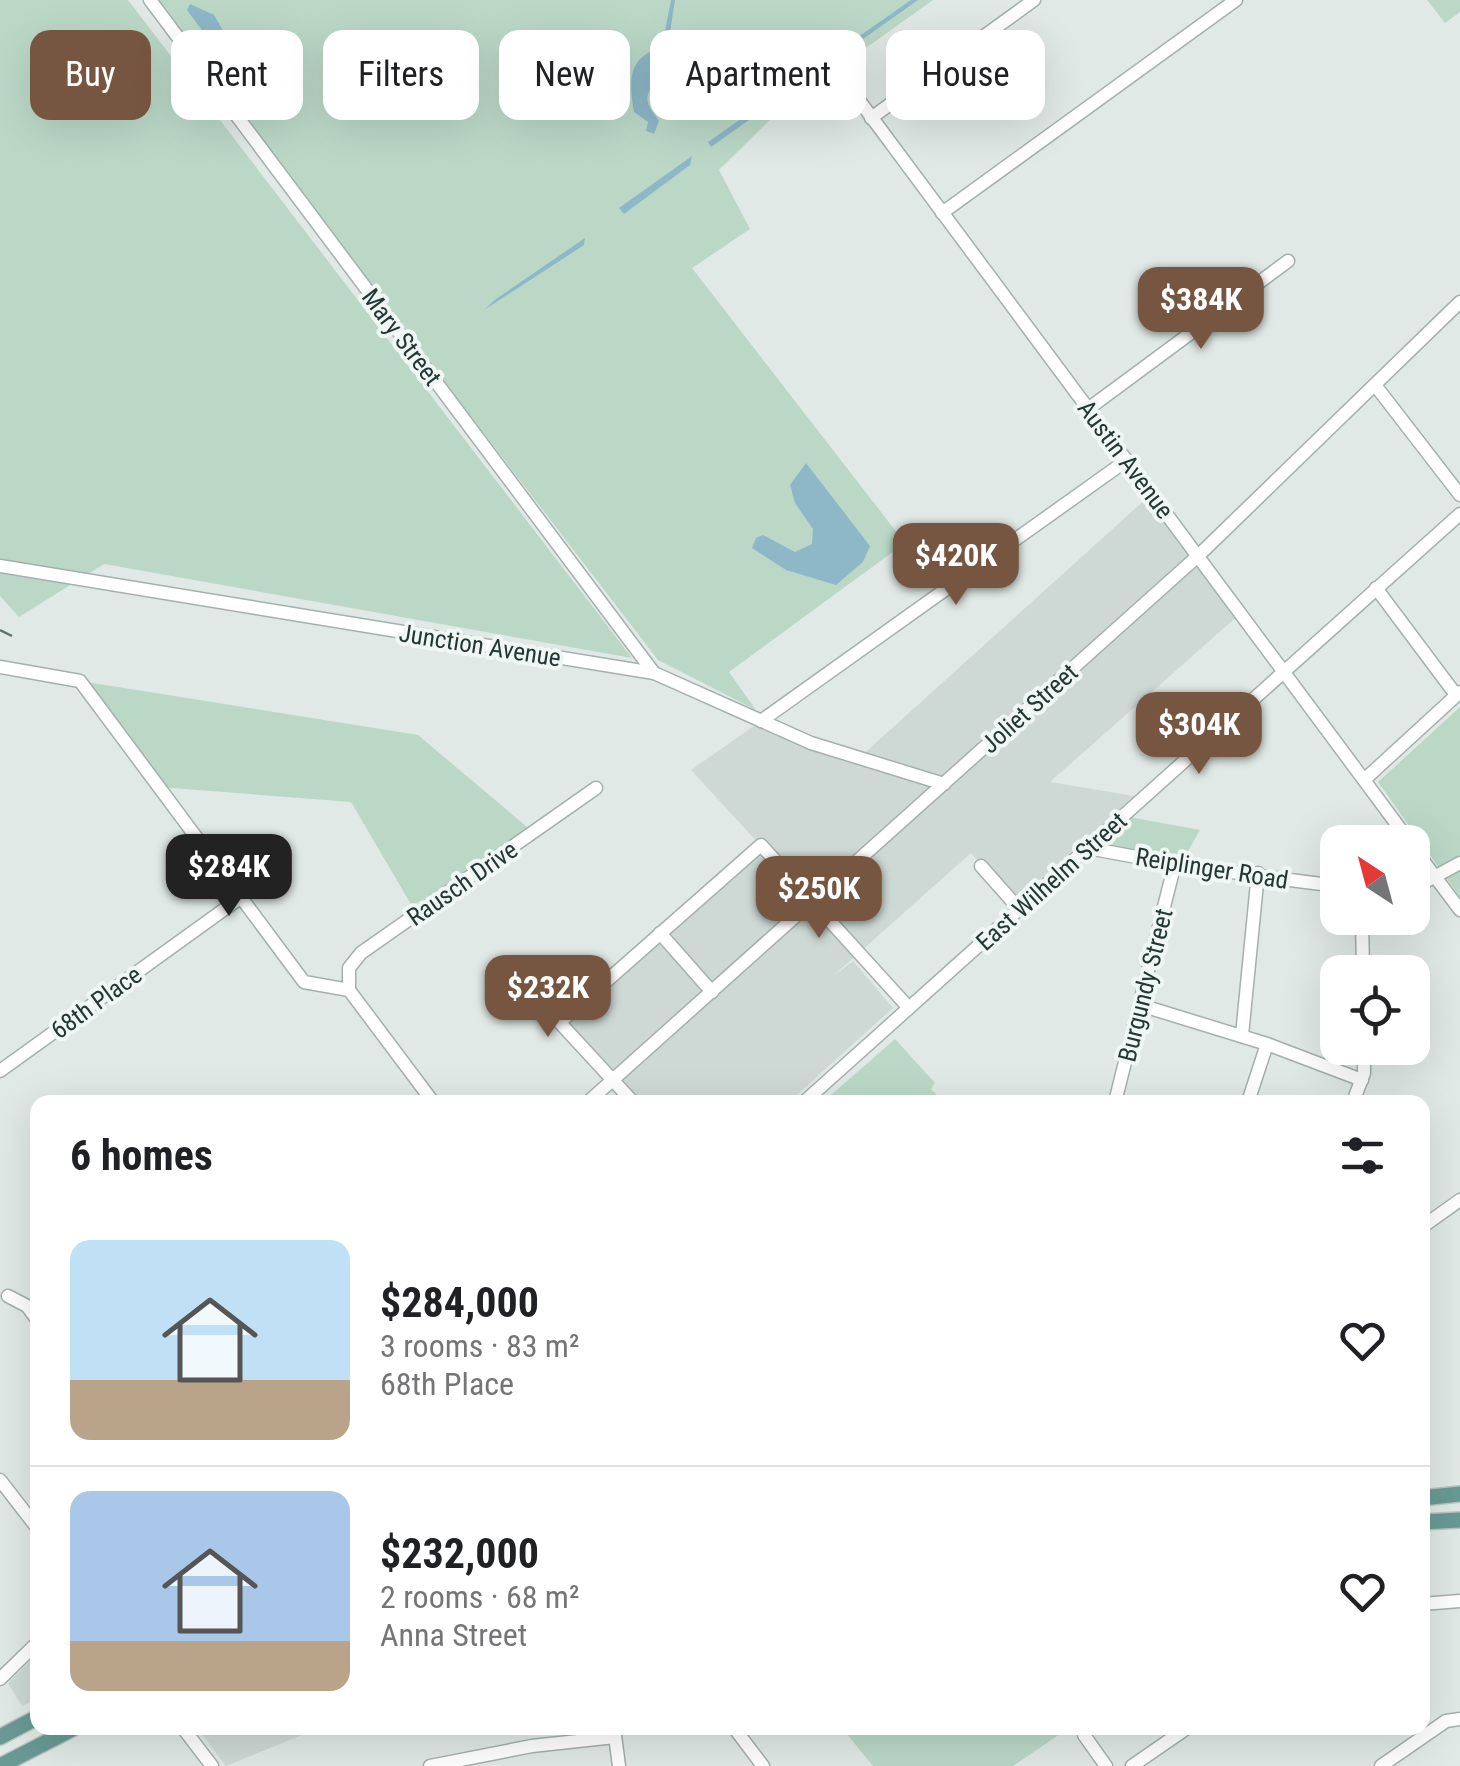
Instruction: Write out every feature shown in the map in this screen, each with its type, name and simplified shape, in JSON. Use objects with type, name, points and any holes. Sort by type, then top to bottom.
[{"type":"main road","points":[[1430,1497],[1460,1494]]},
{"type":"main road","points":[[1430,1522],[1460,1520]]},
{"type":"main road","points":[[0,1737],[30,1721]]},
{"type":"main road","points":[[0,1766],[60,1735]]},
{"type":"street","name":"Mary Street","points":[[150,0],[654,674]]},
{"type":"street","points":[[871,118],[1034,0]]},
{"type":"street","points":[[942,213],[1236,0]]},
{"type":"street","name":"Austin Avenue","points":[[866,111],[1397,825]]},
{"type":"street","points":[[1088,408],[1288,261]]},
{"type":"street","name":"Joliet Street","points":[[596,1095],[1198,556],[1460,302]]},
{"type":"street","points":[[1375,385],[1460,495]]},
{"type":"street","points":[[761,721],[1127,460]]},
{"type":"street","name":"East Wilhelm Street","points":[[812,1095],[1460,514]]},
{"type":"street","name":"Junction Avenue","points":[[0,566],[654,674],[811,743],[944,784]]},
{"type":"street","points":[[1364,780],[1458,693],[1376,588]]},
{"type":"street","points":[[0,667],[80,681],[304,982],[350,990],[428,1095]]},
{"type":"street","name":"Rausch Drive","points":[[350,990],[350,968],[362,953],[596,788]]},
{"type":"street","points":[[560,1022],[761,846],[909,1008]]},
{"type":"street","name":"Reiplinger Road","points":[[1088,848],[1174,867],[1258,873],[1320,883]]},
{"type":"street","points":[[1430,878],[1460,863]]},
{"type":"street","points":[[982,866],[1020,910]]},
{"type":"street","name":"Burgundy Street","points":[[1117,1095],[1174,867]]},
{"type":"street","name":"Austin Avenue","points":[[1430,870],[1460,910]]},
{"type":"street","points":[[1242,1035],[1258,873]]},
{"type":"street","name":"68th Place","points":[[0,1070],[240,898]]},
{"type":"street","points":[[660,933],[712,992]]},
{"type":"street","points":[[513,972],[626,1095]]},
{"type":"street","points":[[1140,1006],[1242,1035],[1362,1080]]},
{"type":"street","points":[[1250,1095],[1267,1044]]},
{"type":"street","points":[[1356,1095],[1363,1065]]},
{"type":"street","points":[[1430,1221],[1460,1200]]},
{"type":"street","points":[[8,1296],[30,1310]]},
{"type":"street","points":[[0,1480],[30,1519]]},
{"type":"street","points":[[1430,1603],[1460,1601]]},
{"type":"street","points":[[0,1679],[30,1650]]},
{"type":"street","points":[[1430,1735],[1453,1720]]},
{"type":"street","points":[[187,1735],[206,1764]]},
{"type":"street","points":[[430,1766],[596,1735]]},
{"type":"street","points":[[614,1735],[619,1766]]},
{"type":"street","points":[[740,1735],[763,1766]]},
{"type":"street","points":[[1084,1735],[1106,1766]]},
{"type":"street","points":[[1132,1766],[1177,1735]]},
{"type":"street","points":[[1382,1766],[1430,1735]]},
{"type":"shaded area","points":[[1148,497],[1241,613],[1050,782],[1134,796],[1014,903],[971,853],[832,977],[853,961],[893,1008],[797,1095],[627,1095],[560,1022],[760,845],[691,770],[761,721],[859,758]]},
{"type":"shaded area","points":[[30,1661],[30,1702],[22,1706],[8,1683]]},
{"type":"shaded area","points":[[202,1735],[302,1735],[226,1766]]},
{"type":"green space","points":[[0,0],[128,0],[151,30],[30,30],[30,120],[151,120],[151,30],[171,56],[171,120],[220,120],[632,658],[104,564],[19,617],[0,596]]},
{"type":"green space","points":[[151,0],[933,0],[866,48],[866,30],[650,30],[650,120],[770,120],[719,170],[750,229],[692,268],[905,543],[729,672],[756,710],[658,660],[243,120],[303,120],[303,30],[174,30]]},
{"type":"green space","points":[[1427,0],[1460,0],[1460,12],[1445,23]]},
{"type":"green space","points":[[80,681],[418,735],[533,832],[412,906],[351,802],[158,787]]},
{"type":"green space","points":[[1460,707],[1460,897],[1430,855],[1430,825],[1409,825],[1378,782]]},
{"type":"green space","points":[[1124,816],[1200,830],[1179,867],[1088,848]]},
{"type":"green space","points":[[895,1039],[935,1083],[931,1089],[937,1095],[831,1095]]},
{"type":"green space","points":[[848,1735],[1059,1735],[1013,1766],[873,1766]]},
{"type":"water","points":[[671,0],[675,0],[670,30],[665,30]]},
{"type":"water","points":[[911,0],[918,0],[866,37],[866,31]]},
{"type":"water","points":[[190,4],[214,15],[223,30],[202,30],[187,10]]},
{"type":"water","points":[[650,53],[650,120],[659,121],[654,134],[646,131],[648,122],[634,112],[631,80],[642,57]]},
{"type":"water","points":[[739,120],[749,120],[711,147],[708,142]]},
{"type":"water","points":[[692,156],[690,165],[624,214],[619,208]]},
{"type":"water","points":[[585,238],[584,245],[484,310],[496,299]]},
{"type":"water","points":[[806,463],[870,546],[863,562],[836,585],[786,570],[752,548],[756,538],[763,535],[795,552],[812,544],[813,529],[795,503],[790,485]]},
{"type":"railway","points":[[0,630],[12,636]]}]
